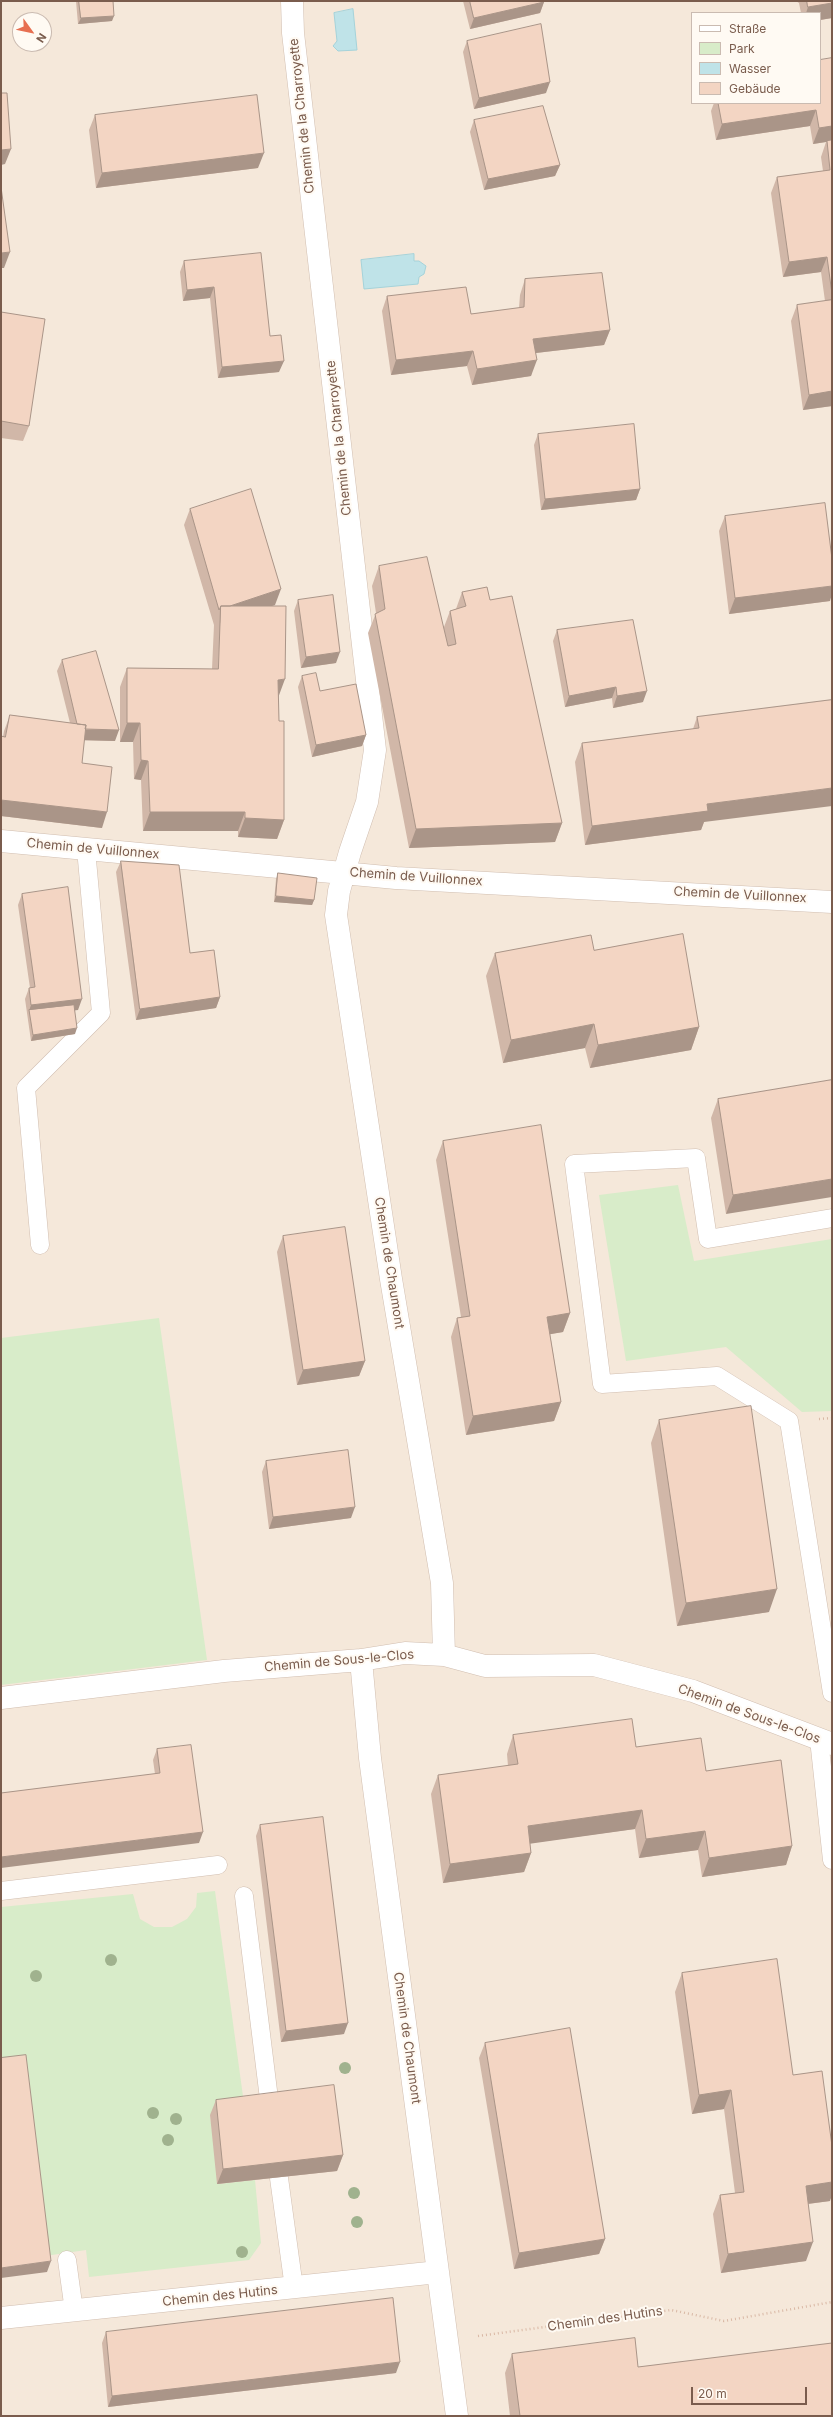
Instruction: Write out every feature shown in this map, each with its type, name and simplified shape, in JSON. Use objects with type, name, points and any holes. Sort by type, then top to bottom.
[{"type":"street","name":"Chemin de la Charroyette","points":[[292,1],[293,33],[375,750],[367,802],[345,871]]},
{"type":"street","name":"Chemin de Vuillonnex","points":[[1,841],[345,871],[396,878],[832,902]]},
{"type":"street","name":"Chemin de Chaumont","points":[[345,871],[339,891],[336,915],[340,950],[391,1279],[442,1583],[444,1655]]},
{"type":"street","name":"Chemin de Sous-le-Clos","points":[[1,1698],[224,1671],[361,1660],[405,1653],[444,1655],[485,1666],[594,1665],[693,1691],[825,1741]]},
{"type":"street","name":"Chemin de Chaumont","points":[[361,1660],[370,1758],[457,2416]]},
{"type":"street","name":"Chemin des Hutins","points":[[1,2318],[438,2272]]},
{"type":"lane","points":[[40,1245],[26,1088],[101,1013],[86,849]]},
{"type":"lane","points":[[832,1218],[708,1239],[696,1158],[574,1164],[602,1384],[717,1376],[789,1421],[832,1692]]},
{"type":"lane","points":[[825,1741],[832,1860]]},
{"type":"lane","points":[[1,1891],[218,1865]]},
{"type":"lane","points":[[244,1896],[270,2107]]},
{"type":"lane","points":[[279,2178],[294,2288]]},
{"type":"lane","points":[[67,2260],[74,2310]]},
{"type":"path","name":"Chemin des Hutins","points":[[447,2340],[671,2310],[724,2321],[832,2302]]},
{"type":"shaded area","points":[[1,1],[832,1],[832,2416],[1,2416]]},
{"type":"green space","points":[[678,1185],[694,1261],[832,1239],[832,1411],[802,1412],[726,1347],[626,1361],[599,1195]]},
{"type":"green space","points":[[159,1318],[207,1660],[1,1685],[1,1338]]},
{"type":"green space","points":[[215,1891],[245,2111],[210,2115],[218,2184],[255,2180],[261,2243],[249,2260],[89,2277],[86,2250],[45,2256],[1,2069],[1,1907],[133,1894],[140,1919],[154,1927],[172,1927],[187,1919],[196,1907],[197,1893]]},
{"type":"water","points":[[353,9],[357,50],[338,51],[333,46],[337,41],[334,13]]},
{"type":"water","points":[[414,254],[414,261],[419,261],[426,266],[424,274],[419,277],[418,284],[364,289],[361,260]]},
{"type":"building","points":[[79,1],[113,1],[114,16],[81,18]]},
{"type":"building","points":[[470,1],[544,1],[544,2],[474,18]]},
{"type":"building","points":[[807,1],[832,1],[832,3],[808,7]]},
{"type":"building","points":[[541,24],[550,82],[479,98],[467,41]]},
{"type":"building","points":[[832,58],[832,126],[819,128],[816,110],[722,124],[718,104],[821,104],[821,60]]},
{"type":"building","points":[[1,93],[7,93],[11,149],[1,150]]},
{"type":"building","points":[[257,95],[264,153],[102,173],[95,115]]},
{"type":"building","points":[[543,106],[560,165],[488,179],[474,120]]},
{"type":"building","points":[[832,140],[832,294],[827,257],[789,262],[777,177],[830,170],[827,141]]},
{"type":"building","points":[[1,187],[10,252],[1,253]]},
{"type":"building","points":[[261,253],[270,336],[281,335],[284,361],[222,367],[214,287],[187,290],[184,261]]},
{"type":"building","points":[[602,273],[610,330],[533,339],[537,360],[477,369],[473,351],[396,360],[387,296],[466,287],[471,314],[524,307],[525,279]]},
{"type":"building","points":[[832,300],[832,391],[809,395],[797,305]]},
{"type":"building","points":[[1,312],[45,319],[29,426],[1,421]]},
{"type":"building","points":[[634,424],[640,489],[545,499],[538,434]]},
{"type":"building","points":[[251,489],[281,589],[230,606],[221,606],[219,610],[190,509]]},
{"type":"building","points":[[825,503],[832,559],[832,586],[735,598],[725,516]]},
{"type":"building","points":[[427,557],[448,646],[456,644],[450,611],[466,606],[462,592],[487,587],[490,600],[512,596],[562,823],[416,829],[375,614],[385,609],[379,566]]},
{"type":"building","points":[[333,595],[340,652],[306,657],[298,600]]},
{"type":"building","points":[[221,606],[286,606],[285,679],[278,680],[279,721],[284,721],[284,820],[245,818],[245,812],[150,812],[148,761],[141,760],[140,723],[127,723],[127,668],[218,669]]},
{"type":"building","points":[[633,620],[647,691],[617,696],[616,687],[569,696],[557,630]]},
{"type":"building","points":[[96,651],[119,730],[85,729],[86,725],[77,724],[62,660]]},
{"type":"building","points":[[316,673],[320,691],[356,684],[366,735],[316,745],[302,676]]},
{"type":"building","points":[[832,700],[832,788],[707,804],[708,811],[592,826],[582,743],[699,728],[697,717]]},
{"type":"building","points":[[10,715],[86,725],[82,763],[112,767],[107,812],[1,800],[1,736],[5,737]]},
{"type":"building","points":[[121,861],[179,865],[190,953],[214,950],[220,997],[140,1009]]},
{"type":"building","points":[[278,873],[317,878],[314,900],[276,896]]},
{"type":"building","points":[[68,887],[82,999],[31,1005],[29,988],[35,987],[22,894]]},
{"type":"building","points":[[683,934],[699,1027],[598,1045],[594,1024],[511,1040],[495,953],[591,935],[594,950]]},
{"type":"building","points":[[74,1005],[77,1028],[33,1035],[29,1010]]},
{"type":"building","points":[[832,1080],[832,1179],[733,1195],[718,1099]]},
{"type":"building","points":[[541,1125],[570,1313],[547,1317],[561,1402],[473,1416],[457,1318],[470,1316],[443,1141]]},
{"type":"building","points":[[345,1227],[365,1361],[303,1370],[283,1236]]},
{"type":"building","points":[[751,1406],[777,1589],[686,1603],[659,1420]]},
{"type":"building","points":[[348,1450],[355,1507],[273,1517],[266,1461]]},
{"type":"building","points":[[632,1719],[636,1747],[701,1738],[706,1771],[781,1760],[792,1846],[709,1858],[705,1831],[646,1839],[642,1810],[528,1826],[531,1853],[450,1864],[438,1775],[518,1764],[513,1735]]},
{"type":"building","points":[[191,1745],[203,1832],[1,1857],[1,1793],[160,1773],[157,1749]]},
{"type":"building","points":[[323,1817],[348,2023],[286,2031],[260,1825]]},
{"type":"building","points":[[777,1959],[793,2075],[822,2071],[832,2146],[832,2182],[806,2186],[813,2242],[728,2254],[720,2195],[744,2192],[731,2090],[699,2095],[682,1973]]},
{"type":"building","points":[[570,2028],[605,2239],[519,2253],[485,2043]]},
{"type":"building","points":[[26,2055],[51,2261],[1,2268],[1,2058]]},
{"type":"building","points":[[334,2085],[343,2155],[223,2169],[216,2100]]},
{"type":"building","points":[[393,2298],[400,2362],[112,2396],[106,2332]]},
{"type":"building","points":[[635,2338],[638,2367],[832,2343],[832,2416],[520,2416],[512,2354]]}]
